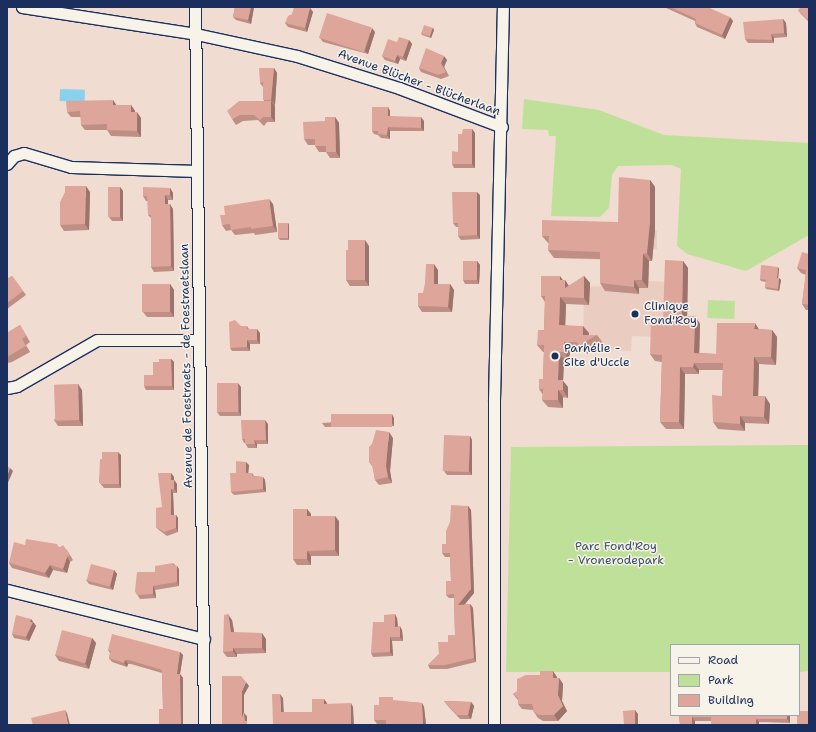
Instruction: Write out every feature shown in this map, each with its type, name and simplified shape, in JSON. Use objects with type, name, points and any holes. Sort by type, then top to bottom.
[{"type":"street","name":"Avenue Blücher - Blücherlaan","points":[[22,7],[196,34],[344,69],[502,127]]},
{"type":"street","name":"Avenue de Foestraets - de Foestraetslaan","points":[[195,7],[204,725]]},
{"type":"street","points":[[494,725],[494,400],[502,127],[503,7]]},
{"type":"street","points":[[7,164],[14,156],[24,153],[71,167],[197,171]]},
{"type":"street","points":[[7,388],[17,386],[98,340],[198,340]]},
{"type":"street","points":[[7,590],[204,638]]},
{"type":"shaded area","name":"Clinique Fond'Roy","points":[[640,187],[655,187],[654,230],[657,231],[657,249],[653,250],[652,261],[649,261],[648,281],[669,282],[670,267],[688,268],[687,323],[700,324],[699,374],[685,374],[684,429],[666,429],[667,362],[656,337],[632,336],[631,351],[569,350],[569,360],[564,360],[563,387],[568,387],[568,397],[563,398],[563,408],[548,407],[549,352],[543,352],[543,338],[549,338],[546,284],[566,304],[565,332],[583,341],[584,287],[605,286],[606,260],[554,258],[556,244],[548,243],[548,228],[623,229]]},
{"type":"green space","points":[[524,99],[599,110],[664,135],[809,143],[809,235],[746,271],[687,254],[677,246],[681,169],[672,165],[618,166],[612,175],[609,208],[600,217],[551,216],[556,136],[549,136],[548,130],[522,129]]},
{"type":"green space","points":[[708,300],[735,301],[734,319],[707,318]]},
{"type":"green space","name":"Parc Fond'Roy - Vronerodepark","points":[[809,445],[809,671],[800,672],[800,644],[670,644],[670,672],[506,672],[511,447]]},
{"type":"water","points":[[60,89],[85,90],[85,102],[60,101]]},
{"type":"building","points":[[235,7],[251,7],[248,20],[233,17]]},
{"type":"building","points":[[294,7],[310,8],[305,28],[285,23],[288,16],[292,14]]},
{"type":"building","points":[[670,7],[707,7],[730,17],[722,35],[695,23],[696,19]]},
{"type":"building","points":[[801,7],[809,7],[809,19],[807,19],[798,10]]},
{"type":"building","points":[[327,13],[372,28],[364,52],[319,38]]},
{"type":"building","points":[[783,19],[784,33],[771,34],[772,40],[745,39],[743,22]]},
{"type":"building","points":[[424,25],[433,28],[430,36],[421,34]]},
{"type":"building","points":[[399,37],[409,40],[403,57],[397,55],[395,61],[382,56],[388,39],[397,42]]},
{"type":"building","points":[[426,48],[444,56],[441,63],[446,72],[438,75],[419,68]]},
{"type":"building","points":[[259,68],[274,68],[271,100],[263,100],[263,82],[260,83]]},
{"type":"building","points":[[113,100],[113,105],[131,105],[131,112],[137,112],[137,131],[107,130],[107,124],[81,125],[80,111],[67,112],[66,101]]},
{"type":"building","points":[[239,101],[271,101],[271,117],[263,117],[260,120],[254,115],[239,115],[232,119],[227,111]]},
{"type":"building","points":[[372,107],[388,107],[388,116],[421,117],[421,128],[388,127],[387,135],[378,134],[378,131],[372,131]]},
{"type":"building","points":[[325,117],[335,117],[336,152],[326,152],[326,146],[315,146],[315,139],[304,139],[303,122],[325,121]]},
{"type":"building","points":[[463,129],[472,129],[472,164],[452,164],[452,151],[458,152],[458,134],[462,134]]},
{"type":"building","points":[[619,177],[650,180],[650,223],[647,253],[643,254],[642,280],[634,280],[634,287],[600,283],[600,252],[548,250],[549,236],[542,236],[542,220],[618,222]]},
{"type":"building","points":[[65,186],[86,186],[85,224],[60,225],[60,202],[65,192]]},
{"type":"building","points":[[108,187],[120,187],[120,217],[108,217]]},
{"type":"building","points":[[143,187],[170,188],[170,195],[165,195],[165,204],[170,204],[171,266],[151,267],[151,215],[148,215],[147,196],[143,196]]},
{"type":"building","points":[[452,192],[477,192],[477,235],[458,236],[458,223],[453,223]]},
{"type":"building","points":[[269,199],[273,226],[231,230],[230,224],[222,225],[220,215],[225,215],[224,206]]},
{"type":"building","points":[[278,223],[288,223],[288,238],[278,238]]},
{"type":"building","points":[[348,240],[365,240],[365,280],[346,280],[346,250],[348,250]]},
{"type":"building","points":[[802,252],[809,254],[809,305],[802,304],[806,270],[797,268]]},
{"type":"building","points":[[665,260],[683,261],[682,316],[695,316],[694,353],[716,354],[717,323],[755,323],[754,329],[772,330],[771,357],[754,357],[753,396],[765,396],[764,417],[740,416],[740,424],[713,422],[712,395],[722,396],[723,363],[694,363],[693,367],[680,367],[679,422],[660,422],[662,355],[650,354],[651,322],[663,322]]},
{"type":"building","points":[[463,261],[477,261],[477,280],[463,280]]},
{"type":"building","points":[[426,264],[434,264],[434,284],[450,284],[448,307],[418,306],[418,293],[423,293],[425,283]]},
{"type":"building","points":[[761,265],[778,267],[778,289],[765,287],[766,280],[760,279]]},
{"type":"building","points":[[12,276],[23,291],[7,303],[7,279]]},
{"type":"building","points":[[541,276],[560,276],[560,280],[565,280],[565,288],[584,276],[584,298],[560,297],[559,325],[583,326],[583,335],[597,335],[583,343],[583,347],[576,342],[564,342],[564,352],[559,352],[558,380],[563,380],[563,390],[558,390],[558,400],[542,400],[543,389],[539,389],[539,379],[543,379],[544,345],[537,345],[538,330],[544,330],[545,296],[541,296]]},
{"type":"building","points":[[142,284],[170,284],[170,312],[142,312]]},
{"type":"building","points":[[235,320],[241,326],[247,326],[247,329],[257,329],[257,340],[247,340],[247,347],[230,348],[229,322]]},
{"type":"building","points":[[20,325],[26,336],[22,339],[26,346],[7,357],[7,333]]},
{"type":"building","points":[[159,359],[171,359],[172,386],[144,386],[144,375],[153,375],[153,362],[159,362]]},
{"type":"building","points":[[217,383],[238,383],[238,412],[217,412]]},
{"type":"building","points":[[78,384],[79,420],[55,421],[54,385]]},
{"type":"building","points":[[331,414],[392,414],[392,427],[331,427]]},
{"type":"building","points":[[241,420],[265,420],[266,440],[254,440],[255,444],[245,444],[245,439],[242,439]]},
{"type":"building","points":[[376,430],[389,432],[386,466],[388,477],[375,480],[372,465],[369,462],[369,447],[372,444]]},
{"type":"building","points":[[444,435],[470,436],[469,472],[443,471]]},
{"type":"building","points":[[102,452],[118,452],[119,484],[101,484],[99,482],[100,459],[102,459]]},
{"type":"building","points":[[236,461],[246,462],[246,473],[252,473],[252,476],[263,477],[263,489],[231,492],[230,473],[236,473]]},
{"type":"building","points":[[7,466],[10,468],[7,476]]},
{"type":"building","points":[[158,473],[171,473],[171,480],[174,480],[174,489],[171,489],[171,515],[176,515],[176,528],[164,532],[156,527],[156,508],[162,507]]},
{"type":"building","points":[[451,505],[468,506],[471,589],[458,605],[470,604],[474,658],[445,665],[428,665],[439,654],[438,642],[448,642],[448,635],[455,635],[454,594],[446,595],[446,581],[451,581],[450,553],[442,553],[442,544],[446,544],[446,531],[450,522]]},
{"type":"building","points":[[293,509],[307,509],[307,516],[335,516],[335,550],[307,551],[307,559],[293,559]]},
{"type":"building","points":[[26,539],[57,544],[59,548],[63,545],[70,555],[67,557],[63,569],[50,565],[45,573],[9,563],[14,542],[25,545]]},
{"type":"building","points":[[173,563],[173,565],[177,566],[177,582],[153,586],[153,594],[137,595],[135,591],[137,572],[155,572],[155,566]]},
{"type":"building","points":[[91,564],[114,570],[110,587],[87,580]]},
{"type":"building","points":[[228,614],[231,632],[262,633],[262,648],[233,648],[233,651],[223,652],[224,615]]},
{"type":"building","points":[[395,614],[395,627],[400,626],[400,637],[390,637],[390,652],[371,653],[373,622],[384,622],[384,615]]},
{"type":"building","points":[[16,615],[31,619],[30,622],[33,622],[26,637],[12,634]]},
{"type":"building","points":[[62,630],[92,638],[85,663],[55,655]]},
{"type":"building","points":[[112,634],[180,652],[177,674],[180,674],[181,725],[159,725],[159,709],[163,709],[162,670],[129,660],[125,660],[124,663],[109,658],[111,651],[108,650]]},
{"type":"building","points":[[540,671],[553,671],[553,678],[559,678],[558,695],[563,706],[554,715],[539,715],[534,712],[532,704],[518,704],[518,698],[513,694],[517,691],[517,679],[526,675],[540,675]]},
{"type":"building","points":[[222,676],[241,676],[246,682],[242,691],[242,717],[244,712],[247,725],[222,725]]},
{"type":"building","points":[[272,694],[280,694],[281,712],[312,712],[312,699],[324,699],[324,704],[351,703],[351,725],[273,725]]},
{"type":"building","points":[[379,697],[393,697],[393,700],[422,703],[423,725],[386,725],[386,720],[374,720],[374,705],[379,705]]},
{"type":"building","points":[[444,701],[471,702],[468,715],[457,715]]},
{"type":"building","points":[[65,710],[68,725],[33,725],[31,718]]},
{"type":"building","points":[[635,710],[635,725],[624,725],[623,711]]},
{"type":"building","points":[[800,711],[809,711],[809,725],[797,725],[797,716],[800,716]]},
{"type":"building","points":[[679,716],[787,716],[787,719],[756,719],[756,725],[711,725],[711,717],[692,717],[692,725],[680,725]]},
{"type":"place","name":"Clinique Fond'Roy","points":[[635,314]]},
{"type":"place","name":"Parhélie - Site d'Uccle","points":[[555,356]]}]
